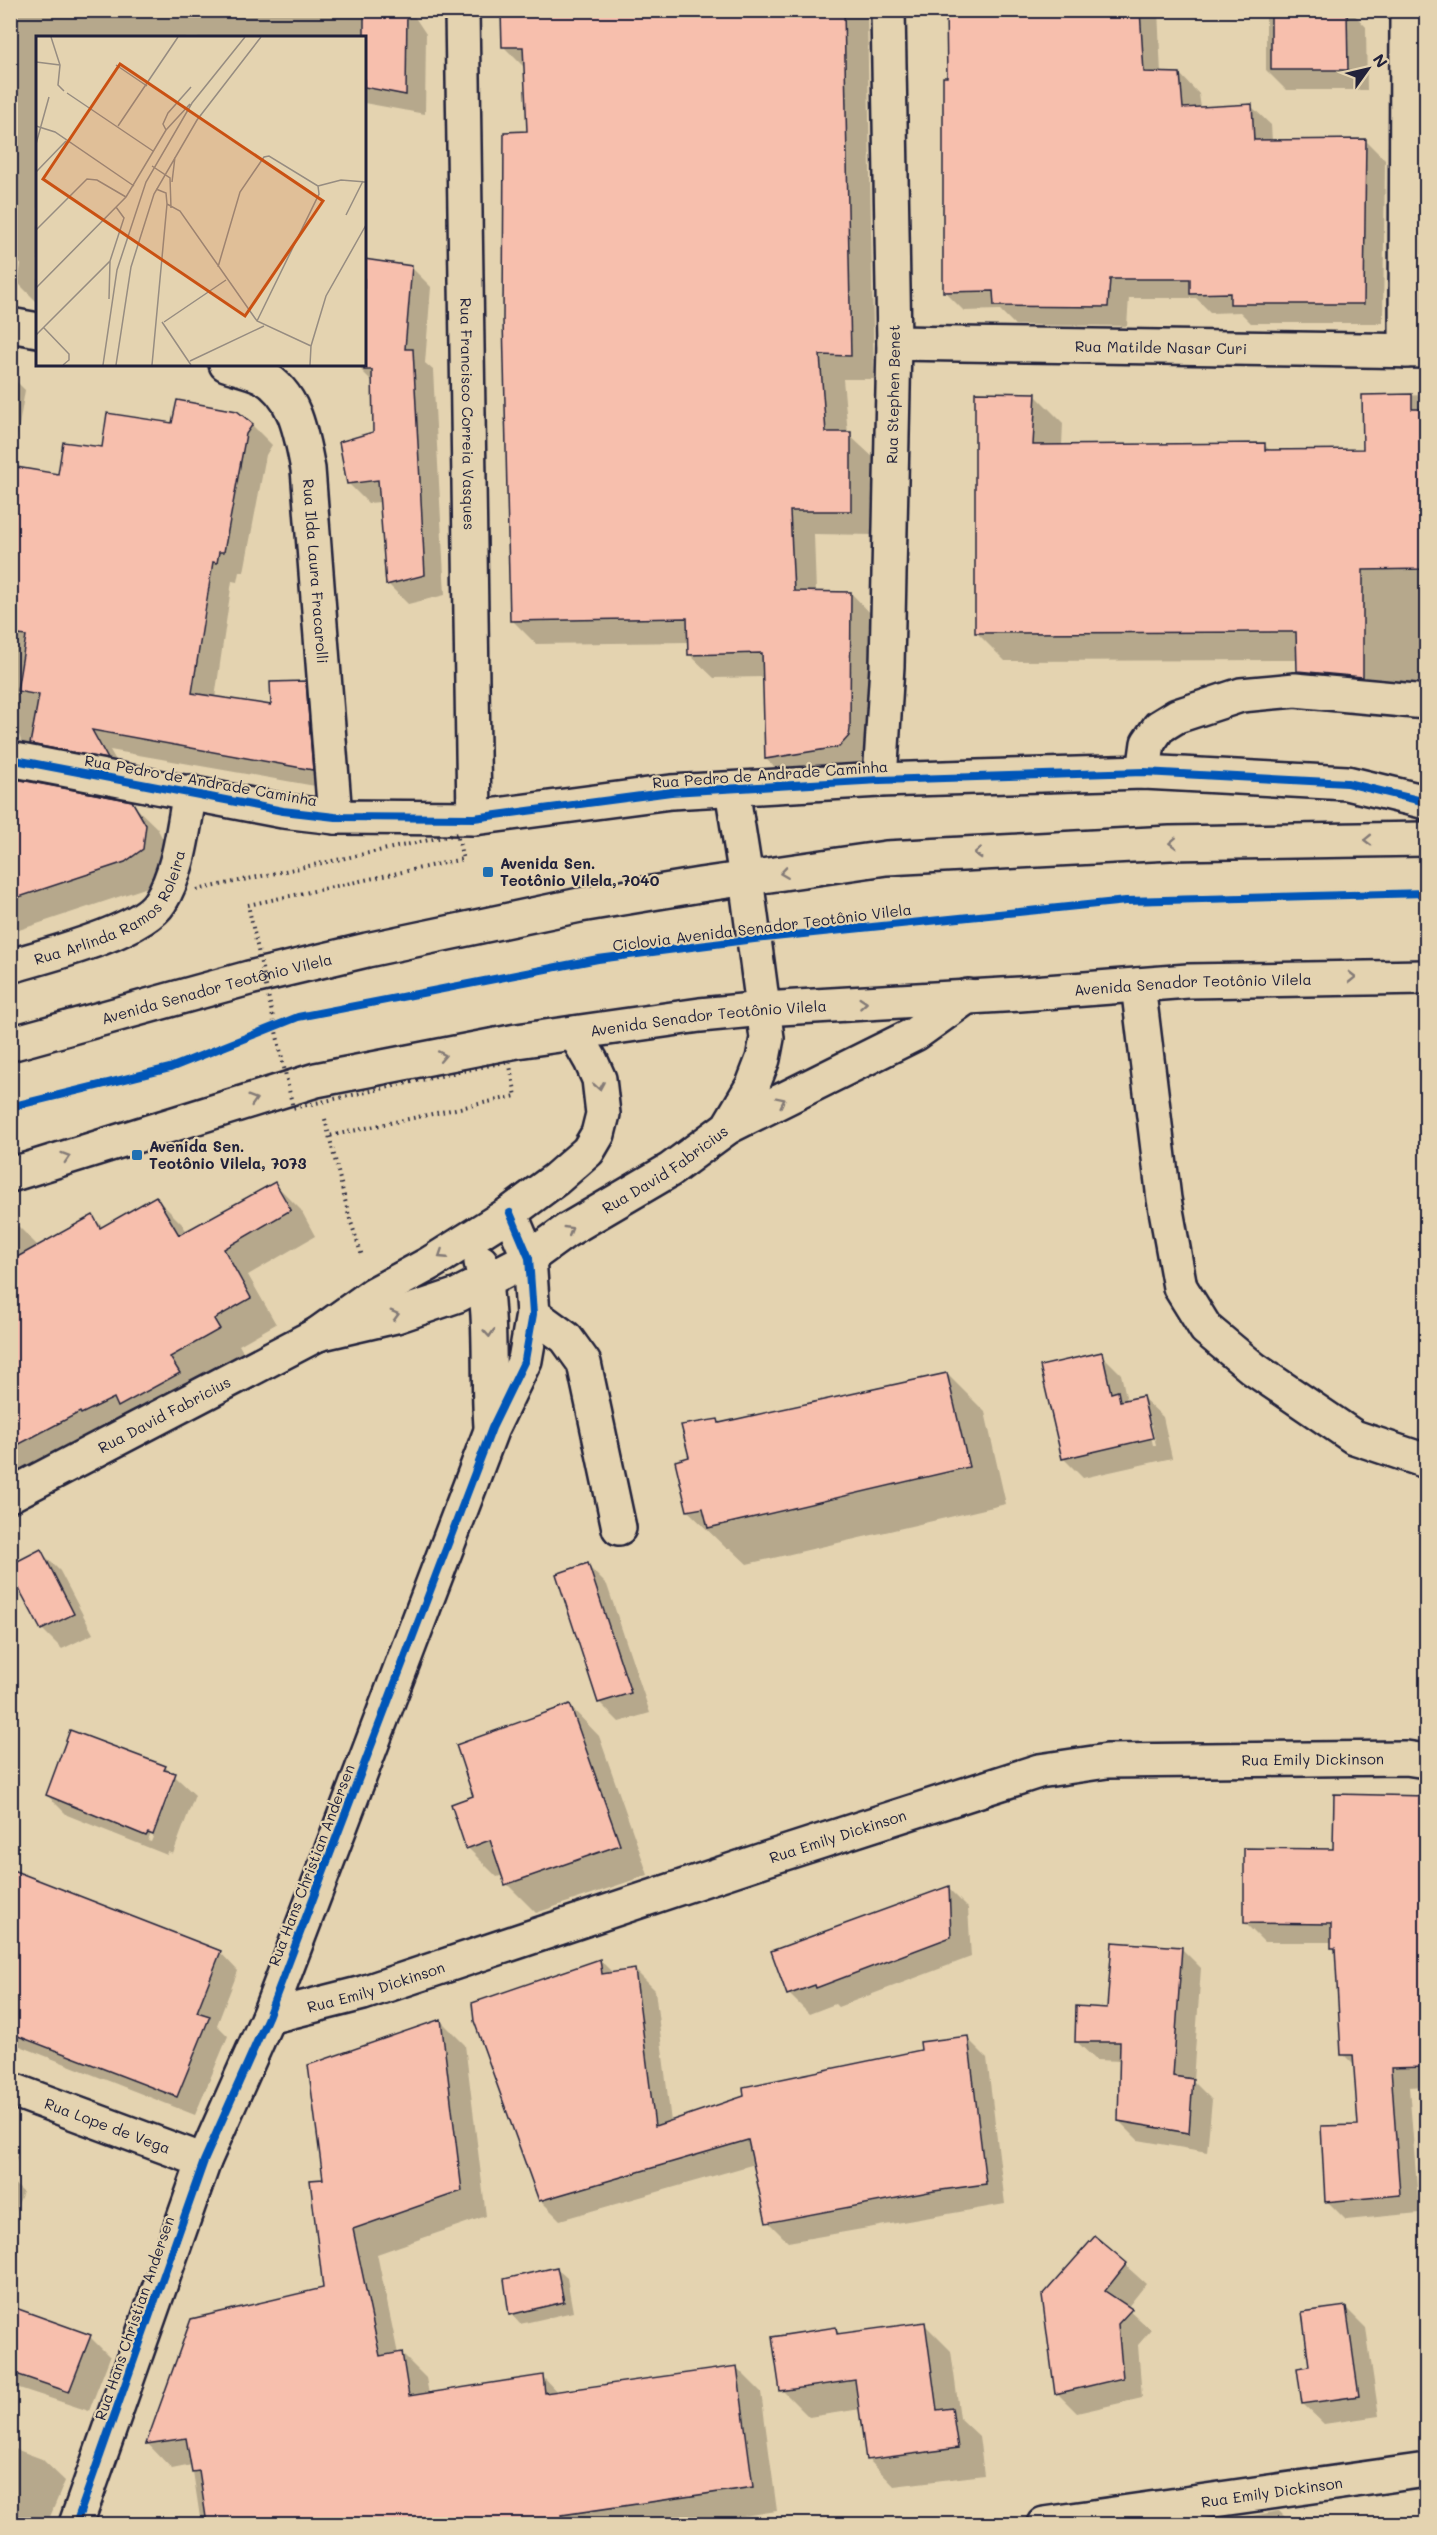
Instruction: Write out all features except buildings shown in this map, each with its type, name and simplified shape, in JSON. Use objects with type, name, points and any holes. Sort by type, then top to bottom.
[{"type":"street","name":"Rua Francisco Correia Vasques","points":[[462,10],[474,818]]},
{"type":"street","name":"Rua Stephen Benet","points":[[880,780],[887,666],[894,343],[888,10]]},
{"type":"street","points":[[1407,10],[1416,351]]},
{"type":"street","points":[[10,325],[36,330]]},
{"type":"street","name":"Rua Matilde Nasar Curi","points":[[894,343],[1416,351]]},
{"type":"street","name":"Rua Ilda Laura Fracarolli","points":[[232,366],[261,376],[282,392],[298,419],[308,469],[335,817]]},
{"type":"street","points":[[1144,772],[1148,743],[1159,727],[1177,717],[1241,695],[1295,690],[1426,702]]},
{"type":"street","name":"Rua Pedro de Andrade Caminha","points":[[10,759],[283,811],[335,817],[474,818],[671,792],[880,780],[1144,772],[1347,783],[1426,802]]},
{"type":"street","name":"Rua David Fabricius","points":[[318,1334],[417,1309],[458,1295],[529,1258],[566,1231],[670,1170],[728,1127],[753,1085],[763,1059],[767,1038],[732,789]]},
{"type":"street","name":"Rua Arlinda Ramos Roleira","points":[[10,966],[139,922],[160,903],[178,856],[190,792]]},
{"type":"street","name":"Avenida Senador Teotônio Vilela","points":[[10,1044],[249,978],[367,950],[580,905],[746,878],[886,858],[1170,843],[1426,838]]},
{"type":"street","name":"Avenida Senador Teotônio Vilela","points":[[10,1175],[316,1080],[517,1041],[763,1009],[1188,981],[1426,977]]},
{"type":"street","points":[[1138,985],[1164,1198],[1180,1287],[1206,1329],[1254,1370],[1354,1437],[1426,1461]]},
{"type":"street","points":[[728,1127],[915,1034],[968,996]]},
{"type":"street","name":"Rua David Fabricius","points":[[10,1495],[318,1334],[374,1293],[429,1264],[510,1213],[574,1164],[588,1150],[598,1134],[603,1114],[599,1079],[575,1033]]},
{"type":"street","name":"Rua Hans Christian Andersen","points":[[76,2524],[204,2161],[267,2017],[492,1428],[525,1360],[533,1314],[529,1258],[510,1213]]},
{"type":"street","name":"Rua Hans Christian Andersen","points":[[475,1234],[485,1281],[490,1340],[489,1385],[492,1428]]},
{"type":"street","points":[[533,1314],[566,1338],[584,1363],[619,1528]]},
{"type":"street","name":"Rua Emily Dickinson","points":[[267,2017],[363,1993],[777,1855],[1040,1771],[1107,1761],[1406,1758],[1426,1761]]},
{"type":"street","name":"Rua Lope de Vega","points":[[10,2089],[204,2161]]},
{"type":"street","name":"Rua Emily Dickinson","points":[[1044,2524],[1426,2470]]},
{"type":"path","points":[[197,890],[457,834],[463,859],[248,905],[293,1108],[508,1061],[516,1095],[329,1136],[349,1216],[374,1293]]},
{"type":"path","points":[[266,1030],[287,1022]]},
{"type":"cycle path","points":[[10,759],[283,811],[335,817],[474,818],[671,792],[880,780],[1144,772],[1347,783],[1426,802]]},
{"type":"cycle path","name":"Ciclovia Avenida Senador Teotônio Vilela","points":[[10,1107],[170,1068],[298,1017],[598,959],[754,939],[1126,901],[1426,893]]},
{"type":"cycle path","points":[[76,2524],[204,2161],[268,2017],[492,1428],[525,1360],[533,1314],[529,1258],[510,1213]]},
{"type":"place","name":"Avenida Sen. Teotônio Vilela, 7040","points":[[488,872]]},
{"type":"place","name":"Avenida Sen. Teotônio Vilela, 7073","points":[[137,1155]]}]
